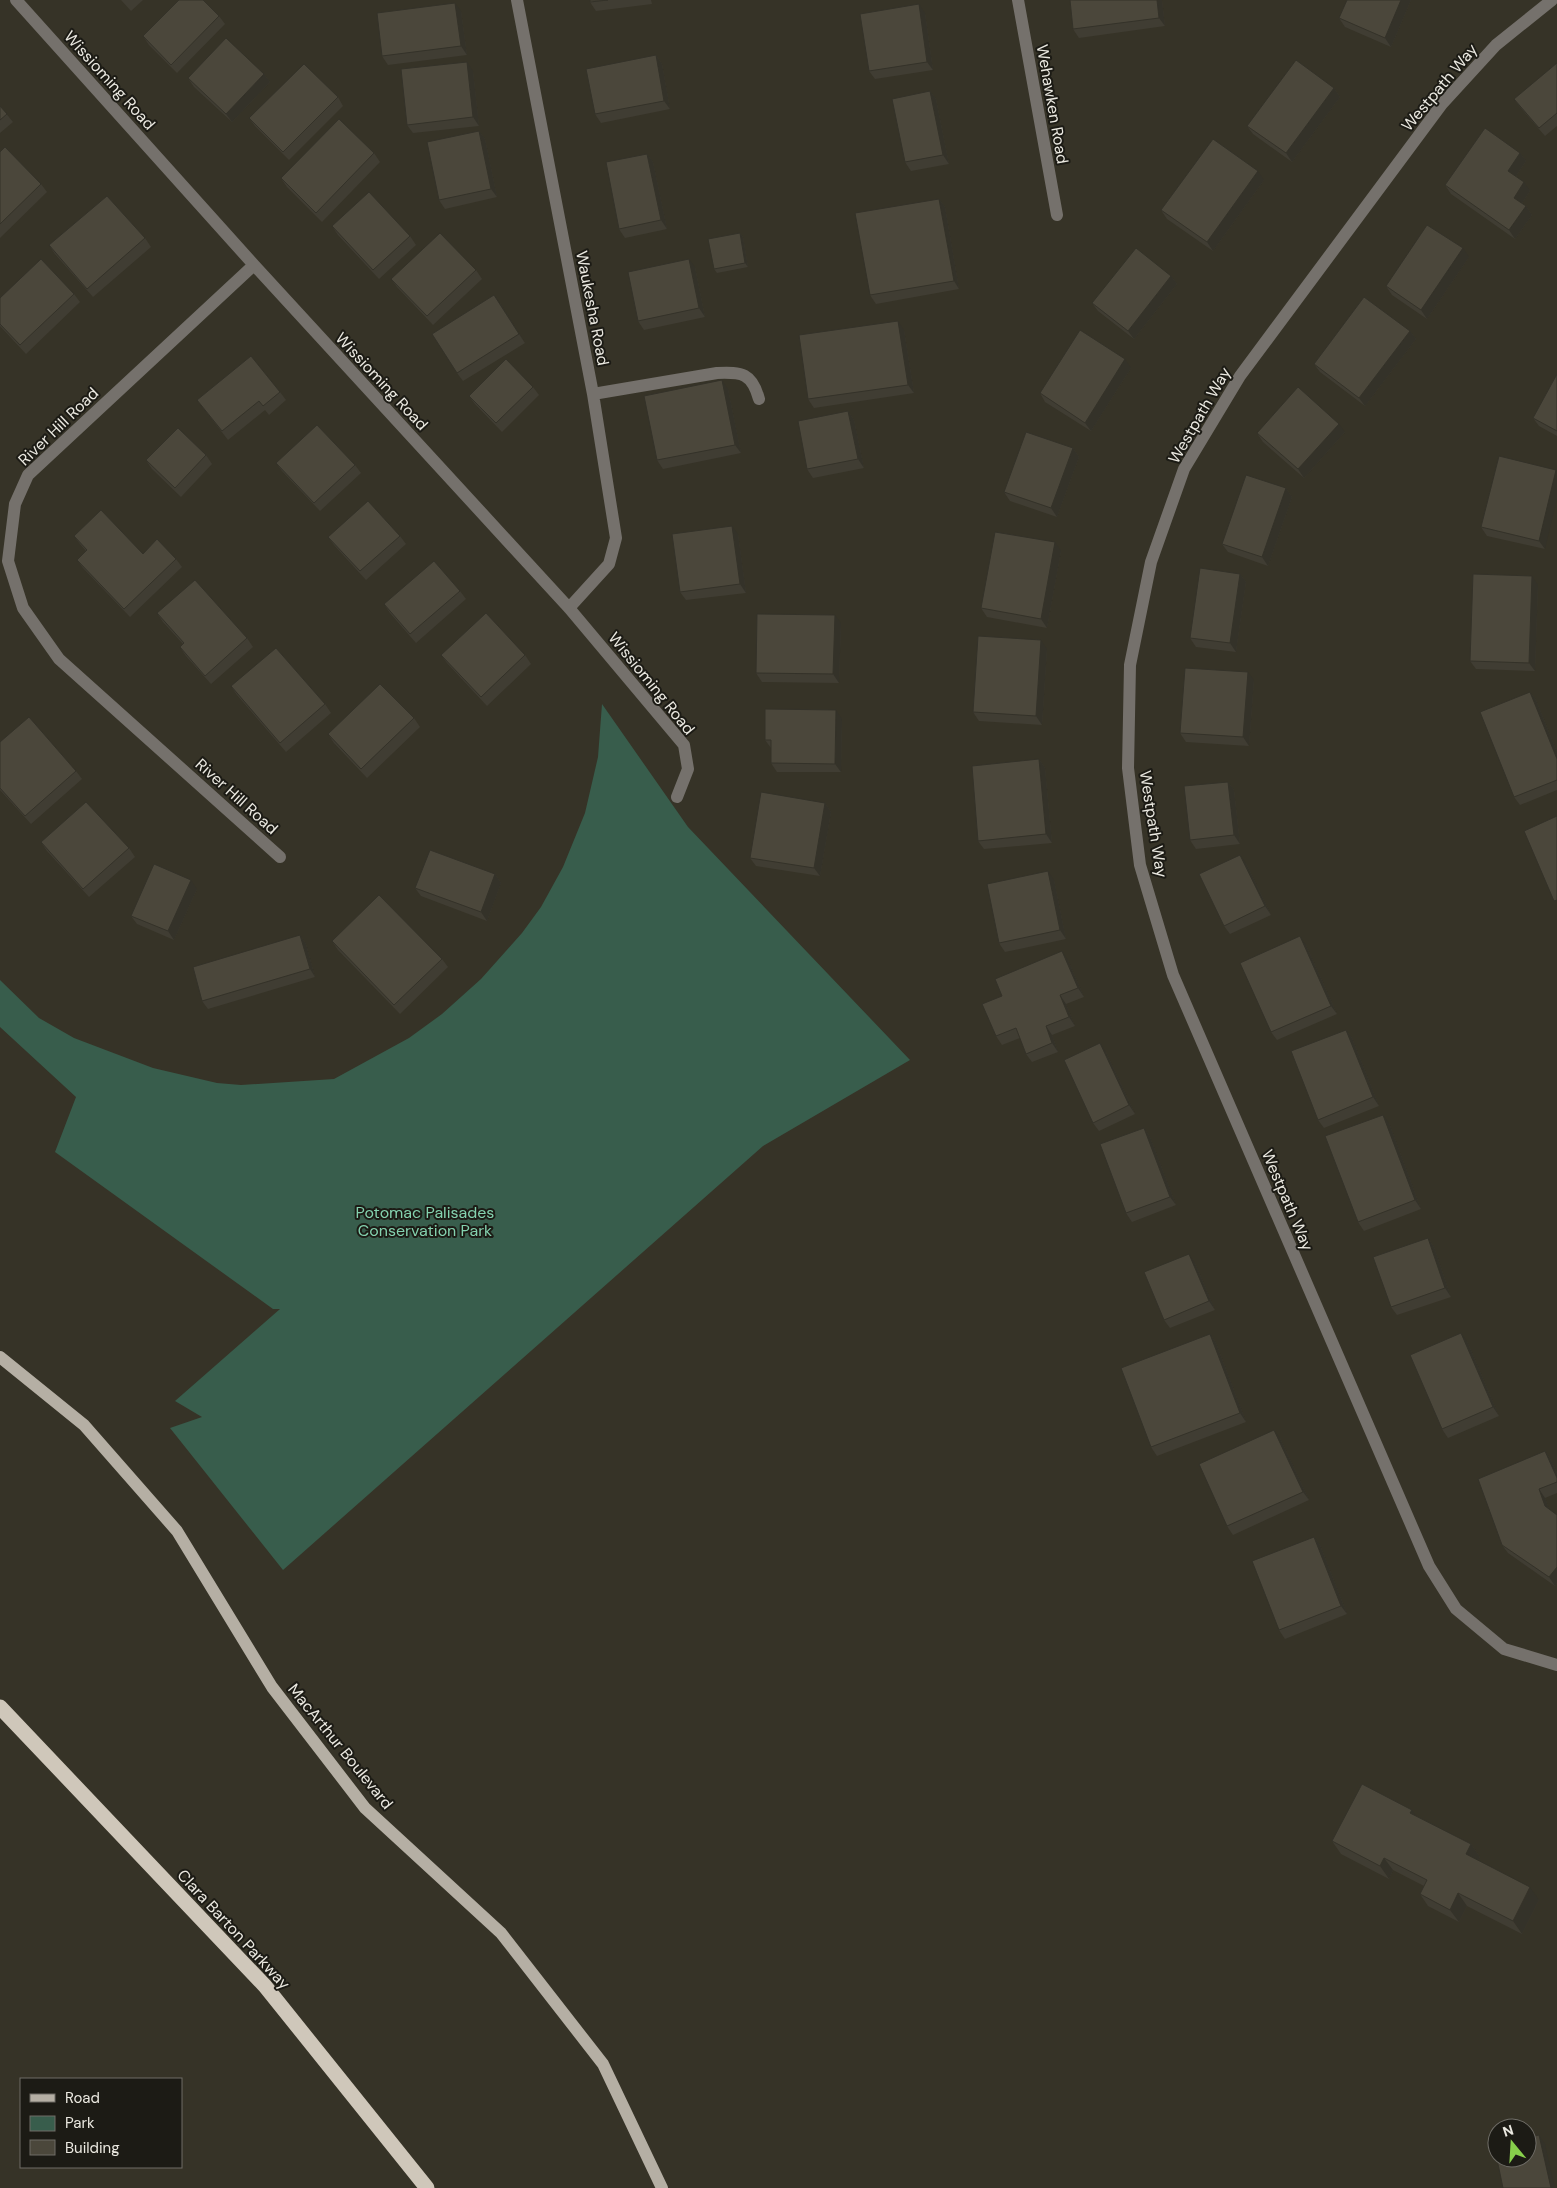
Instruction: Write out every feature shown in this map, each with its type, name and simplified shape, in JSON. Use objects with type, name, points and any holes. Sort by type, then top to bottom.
[{"type":"highway","name":"Clara Barton Parkway","points":[[0,1707],[265,1986],[427,2188]]},
{"type":"main road","name":"MacArthur Boulevard","points":[[0,1357],[84,1425],[177,1531],[272,1687],[365,1808],[501,1933],[603,2064],[662,2188]]},
{"type":"street","name":"Wissioming Road","points":[[16,0],[254,265],[569,608],[684,744],[688,769],[677,796]]},
{"type":"street","name":"Waukesha Road","points":[[517,0],[593,394],[616,538],[609,564],[569,608]]},
{"type":"street","name":"Wehawken Road","points":[[1018,0],[1057,215]]},
{"type":"street","name":"Westpath Way","points":[[1552,0],[1496,45],[1442,104],[1240,376],[1184,469],[1151,562],[1130,665],[1128,768],[1140,865],[1173,975],[1429,1566],[1456,1609],[1504,1648],[1557,1665]]},
{"type":"street","name":"River Hill Road","points":[[254,265],[28,476],[15,504],[8,561],[23,608],[59,659],[280,857]]},
{"type":"street","points":[[593,394],[733,372],[745,375],[753,381],[759,399]]},
{"type":"green space","name":"Potomac Palisades Conservation Park","points":[[602,704],[688,827],[910,1060],[763,1146],[283,1570],[170,1428],[202,1417],[175,1401],[280,1309],[273,1309],[55,1152],[76,1097],[0,1027],[0,980],[39,1018],[74,1038],[153,1068],[217,1083],[241,1085],[334,1079],[409,1038],[442,1014],[481,979],[522,933],[541,907],[563,867],[585,813],[598,757]]},
{"type":"building","points":[[179,0],[203,0],[219,16],[171,65],[143,36]]},
{"type":"building","points":[[590,0],[608,0],[590,2]]},
{"type":"building","points":[[1070,0],[1157,0],[1159,18],[1073,29]]},
{"type":"building","points":[[1347,0],[1401,0],[1385,38],[1339,18]]},
{"type":"building","points":[[455,3],[461,46],[382,56],[377,13]]},
{"type":"building","points":[[919,4],[927,62],[869,71],[860,14]]},
{"type":"building","points":[[226,38],[264,74],[226,114],[188,78]]},
{"type":"building","points":[[656,55],[664,101],[595,114],[586,69]]},
{"type":"building","points":[[1296,60],[1334,88],[1286,153],[1247,126]]},
{"type":"building","points":[[467,62],[473,117],[407,125],[401,69]]},
{"type":"building","points":[[1557,63],[1557,113],[1539,128],[1514,99]]},
{"type":"building","points":[[304,64],[338,97],[283,152],[249,118]]},
{"type":"building","points":[[930,91],[943,155],[905,162],[892,99]]},
{"type":"building","points":[[0,106],[7,114],[0,120]]},
{"type":"building","points":[[339,119],[374,153],[316,213],[281,178]]},
{"type":"building","points":[[1485,128],[1520,153],[1508,171],[1524,182],[1514,198],[1526,206],[1509,230],[1445,185]]},
{"type":"building","points":[[479,131],[491,189],[439,200],[427,142]]},
{"type":"building","points":[[1213,139],[1258,171],[1207,242],[1161,210]]},
{"type":"building","points":[[5,147],[41,184],[0,224],[0,152]]},
{"type":"building","points":[[647,154],[661,220],[619,229],[606,162]]},
{"type":"building","points":[[369,192],[410,236],[373,270],[332,226]]},
{"type":"building","points":[[107,196],[145,238],[87,289],[49,245]]},
{"type":"building","points":[[939,199],[954,281],[870,295],[855,213]]},
{"type":"building","points":[[1427,225],[1463,248],[1421,310],[1386,286]]},
{"type":"building","points":[[440,233],[476,270],[427,316],[391,279]]},
{"type":"building","points":[[740,233],[745,263],[714,269],[708,239]]},
{"type":"building","points":[[1136,248],[1171,276],[1128,331],[1092,303]]},
{"type":"building","points":[[41,259],[74,294],[20,345],[0,324],[0,298]]},
{"type":"building","points":[[689,259],[699,308],[638,321],[628,272]]},
{"type":"building","points":[[494,295],[519,334],[457,373],[432,334]]},
{"type":"building","points":[[1364,297],[1410,331],[1359,398],[1314,364]]},
{"type":"building","points":[[898,321],[908,385],[808,399],[799,335]]},
{"type":"building","points":[[1080,330],[1125,359],[1085,423],[1040,393]]},
{"type":"building","points":[[251,356],[280,392],[263,406],[259,401],[222,431],[197,400]]},
{"type":"building","points":[[506,359],[533,387],[496,423],[469,396]]},
{"type":"building","points":[[1557,374],[1557,431],[1533,418]]},
{"type":"building","points":[[722,380],[735,445],[657,460],[644,396]]},
{"type":"building","points":[[1298,387],[1339,424],[1298,469],[1257,433]]},
{"type":"building","points":[[848,411],[858,459],[807,469],[798,421]]},
{"type":"building","points":[[317,425],[355,465],[314,503],[276,463]]},
{"type":"building","points":[[178,428],[206,455],[175,488],[146,460]]},
{"type":"building","points":[[1026,432],[1073,448],[1051,508],[1004,492]]},
{"type":"building","points":[[1499,456],[1556,470],[1539,541],[1481,527]]},
{"type":"building","points":[[1246,475],[1286,488],[1262,557],[1222,544]]},
{"type":"building","points":[[368,501],[400,536],[360,571],[328,537]]},
{"type":"building","points":[[101,510],[143,554],[157,539],[176,559],[124,609],[77,560],[87,550],[74,536]]},
{"type":"building","points":[[732,526],[740,584],[680,592],[672,534]]},
{"type":"building","points":[[995,532],[1055,542],[1041,619],[981,608]]},
{"type":"building","points":[[434,561],[460,591],[410,634],[384,604]]},
{"type":"building","points":[[1200,568],[1240,574],[1230,643],[1190,638]]},
{"type":"building","points":[[1473,574],[1532,576],[1529,663],[1470,661]]},
{"type":"building","points":[[195,580],[247,638],[205,676],[180,647],[184,643],[157,613]]},
{"type":"building","points":[[486,613],[525,655],[481,697],[441,655]]},
{"type":"building","points":[[757,614],[835,615],[833,674],[756,673]]},
{"type":"building","points":[[978,636],[1041,640],[1036,716],[973,712]]},
{"type":"building","points":[[276,648],[325,704],[280,743],[231,686]]},
{"type":"building","points":[[1185,668],[1248,672],[1243,737],[1180,733]]},
{"type":"building","points":[[380,684],[414,718],[361,769],[328,734]]},
{"type":"building","points":[[1530,692],[1557,759],[1557,780],[1514,797],[1480,712]]},
{"type":"building","points":[[765,709],[836,710],[835,764],[771,763],[771,740],[765,740]]},
{"type":"building","points":[[29,717],[76,771],[25,816],[0,788],[0,742]]},
{"type":"building","points":[[1039,759],[1046,834],[978,841],[972,766]]},
{"type":"building","points":[[1228,782],[1234,835],[1190,840],[1184,786]]},
{"type":"building","points":[[761,792],[825,803],[814,868],[750,858]]},
{"type":"building","points":[[86,802],[129,848],[83,889],[41,842]]},
{"type":"building","points":[[1557,816],[1557,900],[1554,901],[1524,831]]},
{"type":"building","points":[[430,850],[495,874],[481,912],[415,888]]},
{"type":"building","points":[[1240,855],[1265,906],[1224,926],[1199,874]]},
{"type":"building","points":[[154,864],[191,880],[168,931],[131,916]]},
{"type":"building","points":[[1048,871],[1060,930],[999,943],[987,884]]},
{"type":"building","points":[[379,895],[442,959],[394,1005],[332,941]]},
{"type":"building","points":[[300,935],[310,969],[202,1001],[193,967]]},
{"type":"building","points":[[1300,936],[1331,1006],[1271,1032],[1240,963]]},
{"type":"building","points":[[1062,951],[1078,988],[1060,995],[1069,1017],[1046,1026],[1052,1043],[1026,1054],[1016,1028],[996,1036],[982,1004],[1002,996],[995,979]]},
{"type":"building","points":[[1346,1030],[1373,1097],[1318,1120],[1291,1051]]},
{"type":"building","points":[[1100,1043],[1129,1105],[1093,1123],[1064,1060]]},
{"type":"building","points":[[1383,1115],[1415,1200],[1358,1222],[1325,1136]]},
{"type":"building","points":[[1144,1128],[1170,1197],[1126,1213],[1100,1144]]},
{"type":"building","points":[[1428,1238],[1445,1288],[1391,1307],[1373,1257]]},
{"type":"building","points":[[1189,1254],[1209,1301],[1164,1320],[1144,1272]]},
{"type":"building","points":[[1461,1333],[1493,1407],[1442,1429],[1410,1355]]},
{"type":"building","points":[[1210,1334],[1240,1413],[1151,1447],[1121,1368]]},
{"type":"building","points":[[1274,1430],[1303,1492],[1227,1526],[1199,1464]]},
{"type":"building","points":[[1545,1451],[1557,1478],[1557,1482],[1539,1489],[1545,1506],[1557,1515],[1557,1567],[1549,1577],[1502,1545],[1478,1479]]},
{"type":"building","points":[[1314,1537],[1341,1606],[1279,1630],[1252,1561]]},
{"type":"building","points":[[1362,1784],[1412,1810],[1410,1813],[1471,1844],[1466,1854],[1530,1887],[1513,1921],[1458,1893],[1450,1910],[1420,1894],[1427,1880],[1384,1858],[1380,1866],[1332,1841]]},
{"type":"building","points":[[1539,2135],[1551,2188],[1503,2188],[1499,2168],[1537,2168],[1537,2136]]}]
